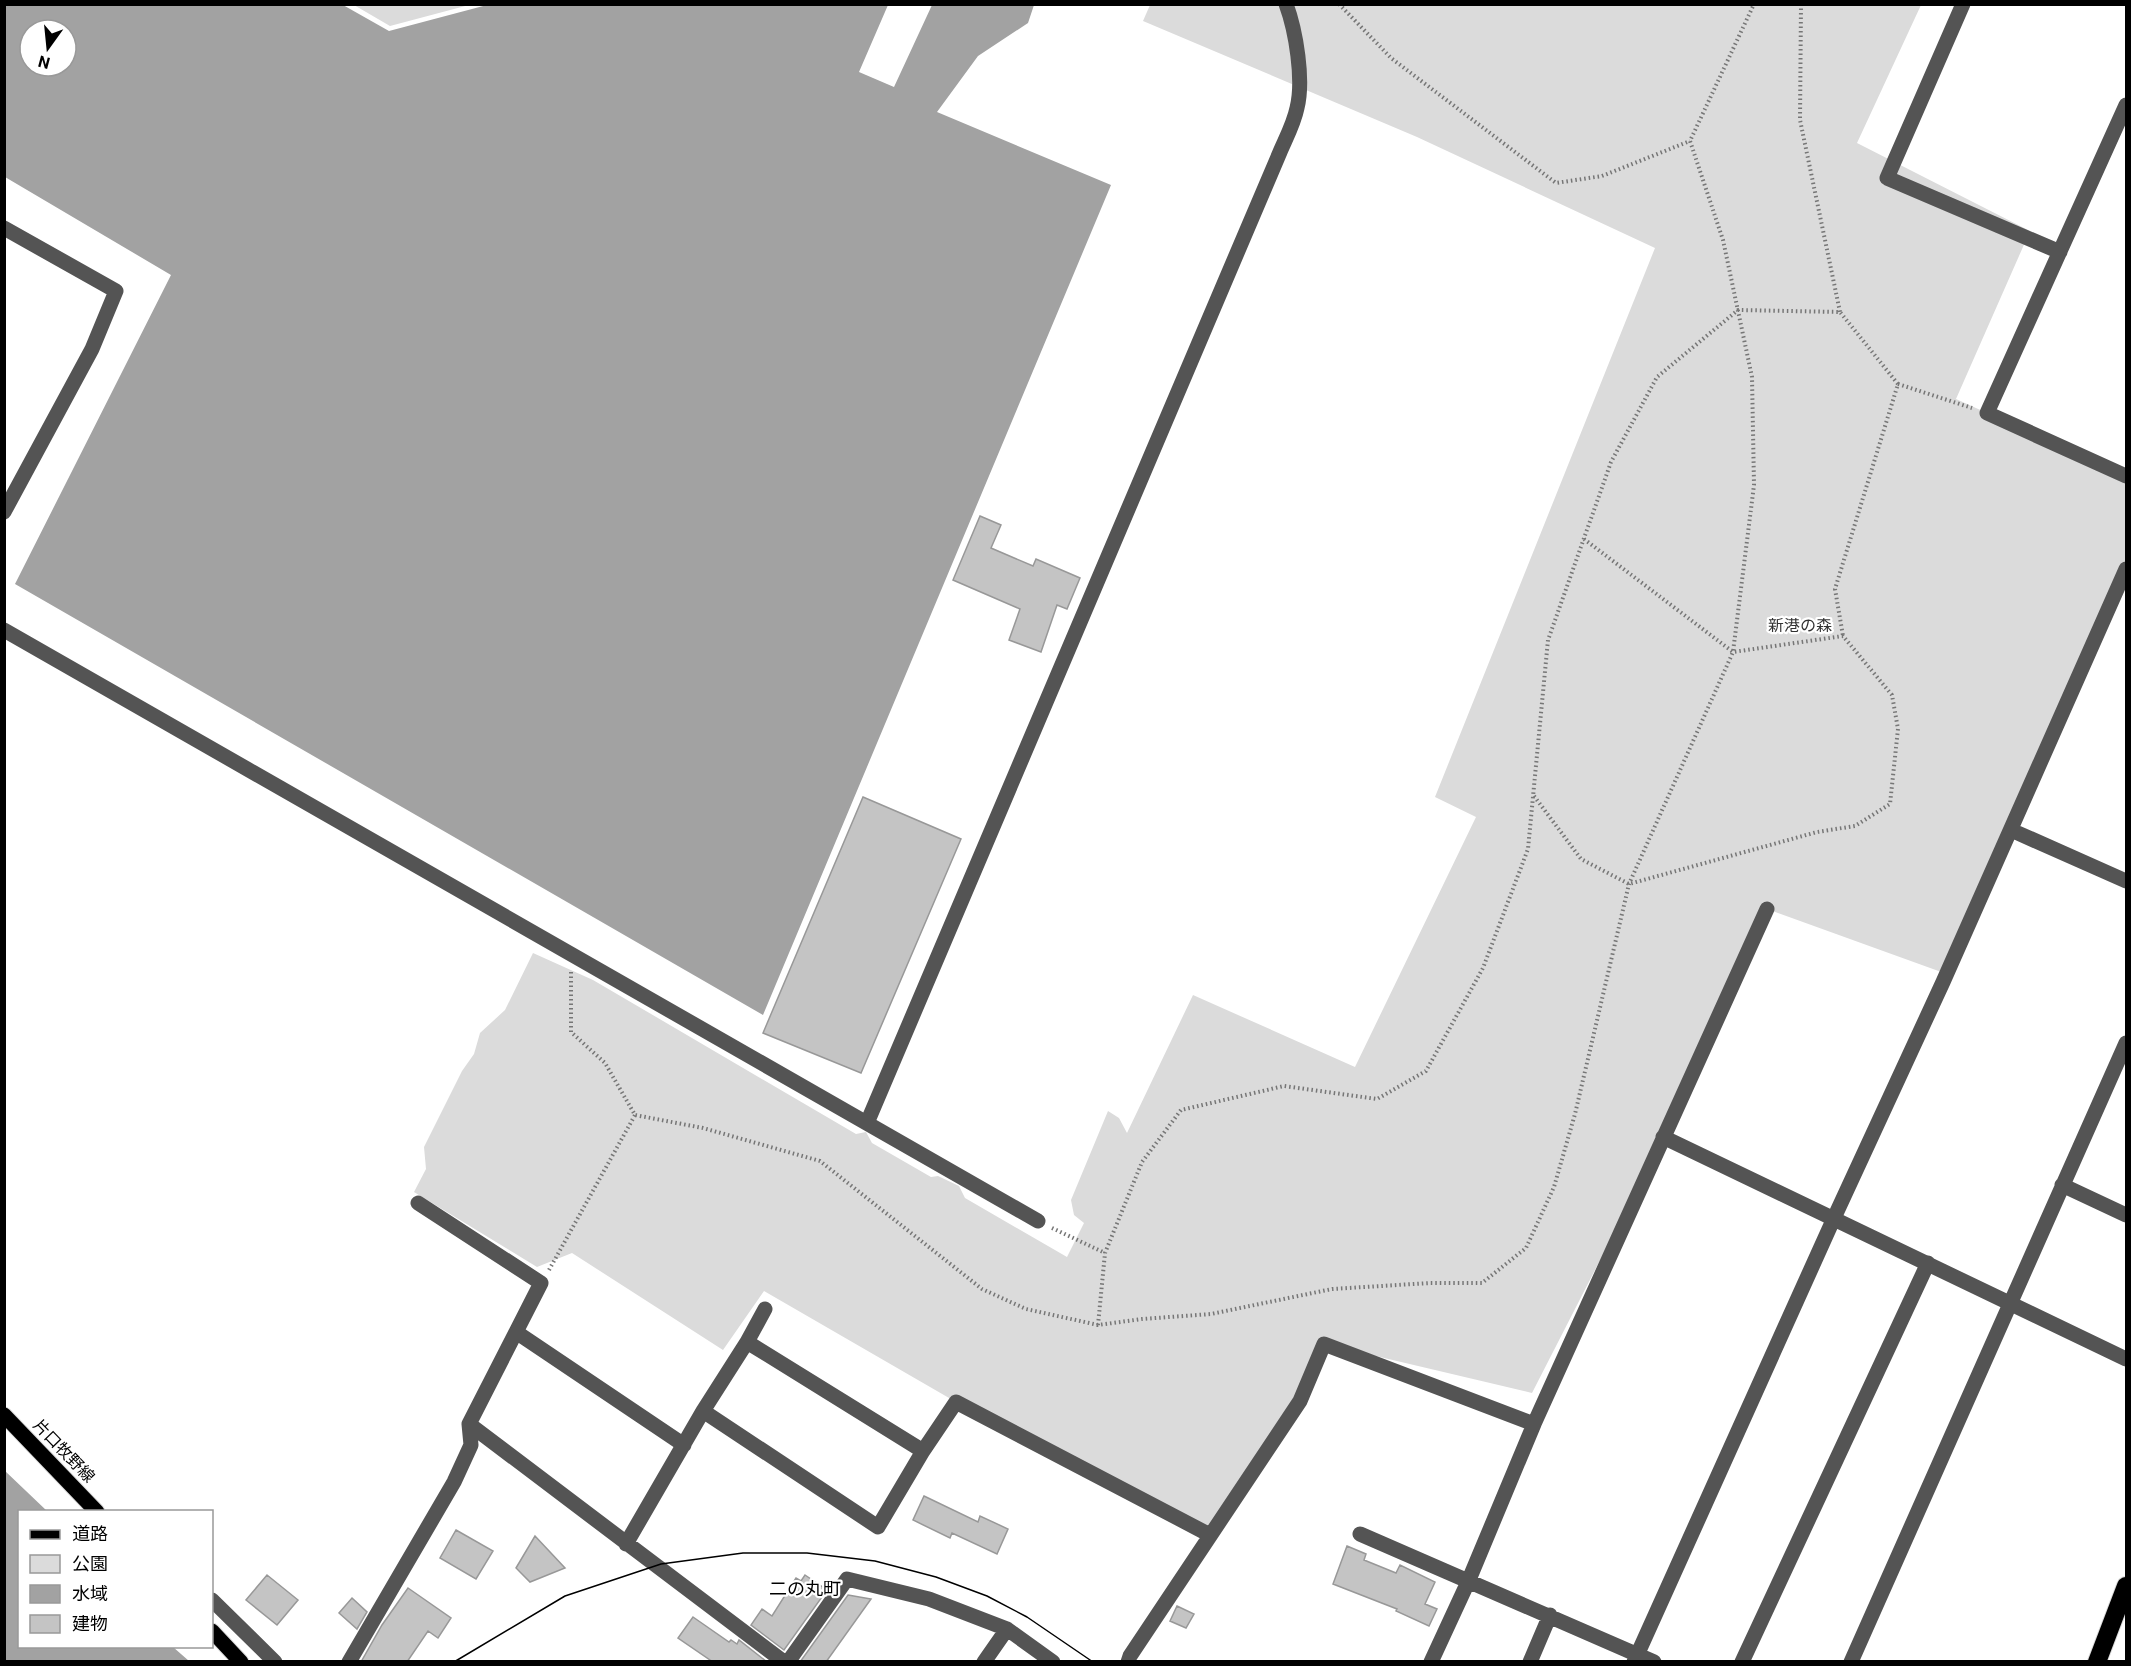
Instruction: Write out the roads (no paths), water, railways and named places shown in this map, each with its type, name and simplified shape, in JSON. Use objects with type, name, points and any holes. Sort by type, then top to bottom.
[{"type":"highway","points":[[2097,1662],[2127,1586]]},
{"type":"main road","name":"片口牧野線","points":[[4,1415],[95,1510]]},
{"type":"main road","points":[[213,1632],[241,1662]]},
{"type":"street","points":[[867,1123],[1298,106],[1300,77],[1291,19],[1286,4]]},
{"type":"street","points":[[1963,4],[1887,178],[2060,252]]},
{"type":"street","points":[[2127,105],[1987,413],[2127,476]]},
{"type":"street","points":[[4,228],[116,291],[92,349],[4,512]]},
{"type":"street","points":[[1635,1658],[1943,982],[2127,569]]},
{"type":"street","points":[[4,630],[1038,1221]]},
{"type":"street","points":[[2011,830],[2127,881]]},
{"type":"street","points":[[1431,1662],[1468,1582],[1534,1424],[1767,909]]},
{"type":"street","points":[[1851,1662],[2127,1043]]},
{"type":"street","points":[[1663,1137],[2127,1359]]},
{"type":"street","points":[[2062,1185],[2127,1215]]},
{"type":"street","points":[[349,1662],[454,1482],[471,1445],[469,1424],[541,1283],[418,1203]]},
{"type":"street","points":[[1742,1662],[1928,1263]]},
{"type":"street","points":[[626,1544],[765,1309]]},
{"type":"street","points":[[516,1332],[684,1444]]},
{"type":"street","points":[[747,1342],[923,1451]]},
{"type":"street","points":[[1128,1662],[1300,1401],[1324,1344],[1534,1424]]},
{"type":"street","points":[[703,1411],[878,1527],[923,1451],[956,1402],[1210,1535]]},
{"type":"street","points":[[469,1424],[786,1662],[847,1578],[929,1599],[1007,1629],[1053,1662]]},
{"type":"street","points":[[1360,1534],[1468,1582],[1550,1615],[1635,1658],[1654,1662]]},
{"type":"street","points":[[213,1601],[275,1662]]},
{"type":"street","points":[[1530,1662],[1550,1615]]},
{"type":"street","points":[[984,1662],[1007,1629]]},
{"type":"water","points":[[5,4],[343,5],[389,31],[487,5],[888,5],[859,72],[894,87],[932,5],[1034,5],[1028,23],[978,56],[937,112],[1111,185],[763,1015],[15,584],[171,275],[5,177]]},
{"type":"water","points":[[4,1470],[46,1510],[18,1510],[18,1648],[174,1648],[189,1661],[5,1661]]},
{"type":"tram line","points":[[454,1662],[565,1596],[661,1564],[743,1553],[807,1553],[875,1561],[936,1577],[987,1596],[1027,1617],[1093,1662]]},
{"type":"district","name":"二の丸町","points":[[805,1588]]},
{"type":"park label","name":"新港の森","points":[[1800,625]]}]
